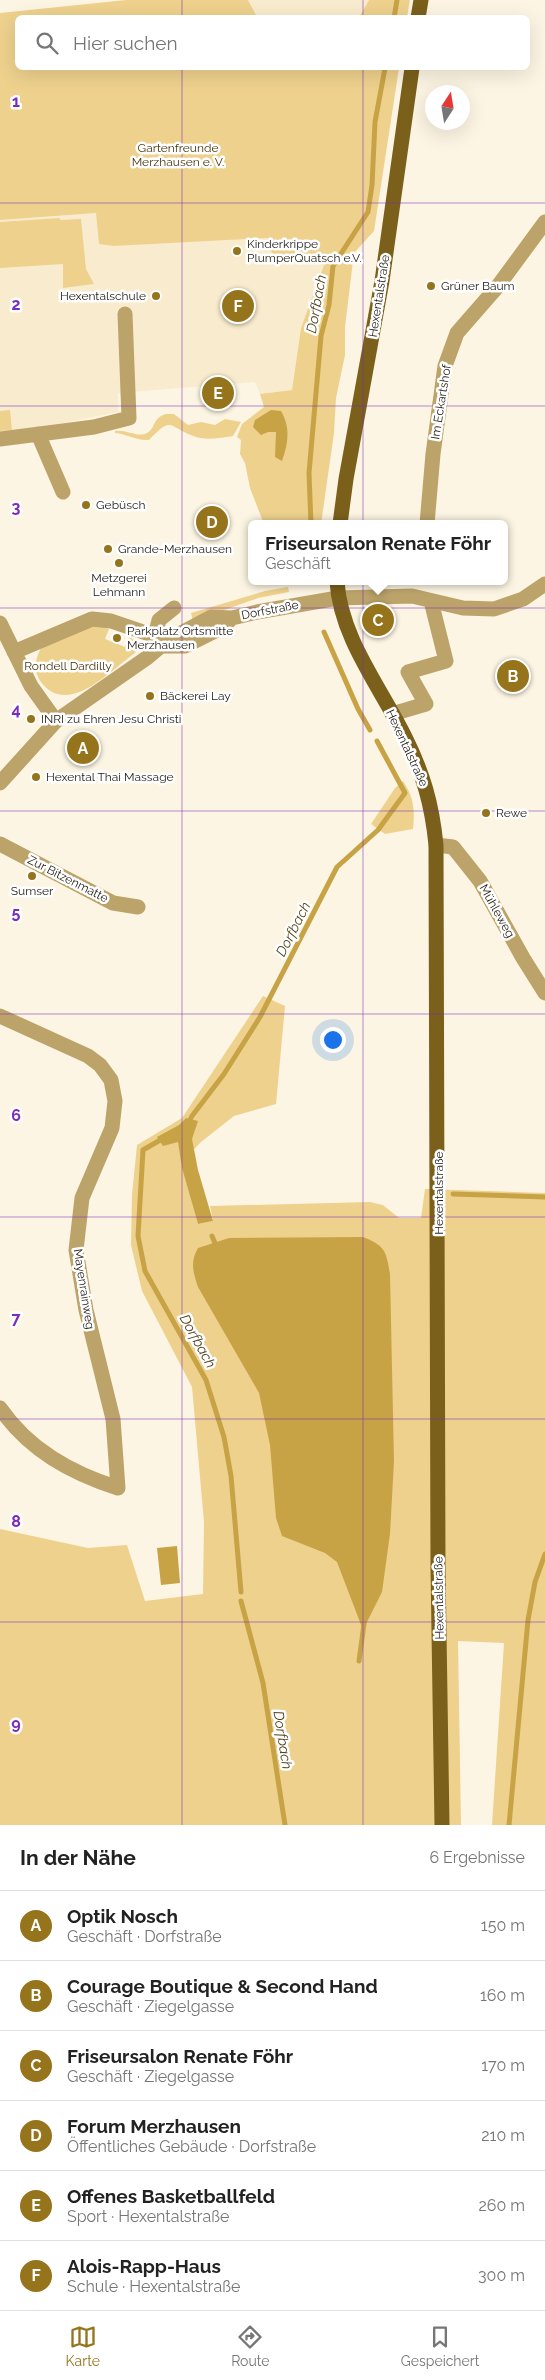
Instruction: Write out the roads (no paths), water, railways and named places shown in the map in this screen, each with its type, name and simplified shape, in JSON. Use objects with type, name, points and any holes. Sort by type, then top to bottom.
[{"type":"main road","points":[[418,15],[421,0]]},
{"type":"main road","name":"Hexentalstraße","points":[[341,520],[346,479],[382,281],[412,70]]},
{"type":"main road","name":"Hexentalstraße","points":[[337,585],[338,598],[372,680],[412,752],[427,789],[434,818],[436,845],[438,1568],[442,1825]]},
{"type":"street","name":"Im Eckartshof","points":[[428,520],[433,454],[445,366],[457,333],[498,286],[545,222]]},
{"type":"street","points":[[0,440],[94,427],[129,418],[125,314]]},
{"type":"street","points":[[38,434],[63,492]]},
{"type":"street","name":"Dorfstraße","points":[[0,783],[56,721],[159,641],[168,640],[210,618],[232,618],[338,598],[412,596],[463,608],[494,609],[517,602],[545,584]]},
{"type":"street","points":[[412,596],[414,585]]},
{"type":"street","points":[[392,714],[426,704],[408,672],[446,662],[431,601]]},
{"type":"street","points":[[14,652],[92,619],[111,621],[159,641],[159,620],[174,608]]},
{"type":"street","points":[[1,630],[31,686],[56,721]]},
{"type":"street","name":"Zur Bitzenmatte","points":[[0,844],[113,903],[138,907]]},
{"type":"street","name":"Mühleweg","points":[[436,845],[454,847],[480,881],[523,958],[545,992]]},
{"type":"street","name":"Mayenrainweg","points":[[0,1016],[76,1048],[100,1065],[111,1080],[115,1100],[112,1128],[82,1198],[76,1250],[86,1310],[113,1419],[118,1488],[87,1478],[59,1463],[30,1443],[0,1408]]},
{"type":"waterway","name":"Dorfbach","points":[[394,15],[397,0]]},
{"type":"waterway","name":"Dorfbach","points":[[311,520],[309,473],[321,336],[329,305],[333,266],[368,212],[372,185],[375,122],[385,70]]},
{"type":"waterway","name":"Dorfbach","points":[[324,632],[358,709],[370,730]]},
{"type":"waterway","name":"Dorfbach","points":[[188,1124],[224,1074],[260,1017],[337,867],[378,830],[405,793],[377,741]]},
{"type":"waterway","name":"Dorfbach","points":[[162,1139],[143,1150],[138,1236],[145,1271],[206,1380],[224,1437],[231,1476],[241,1592]]},
{"type":"waterway","points":[[453,1194],[545,1197]]},
{"type":"waterway","name":"Dorfbach","points":[[212,1236],[217,1248]]},
{"type":"waterway","points":[[509,1825],[528,1620],[535,1582],[545,1554]]},
{"type":"waterway","name":"Dorfbach","points":[[241,1601],[263,1683],[285,1825]]},
{"type":"waterway","name":"Dorfbach","points":[[359,1661],[364,1624]]},
{"type":"place","name":"Kinderkrippe PlumperQuatsch e.V.","points":[[237,251]]},
{"type":"place","name":"Grüner Baum","points":[[431,286]]},
{"type":"place","name":"Hexentalschule","points":[[156,296]]},
{"type":"place","name":"Alois-Rapp-Haus","points":[[238,306]]},
{"type":"place","name":"Offenes Basketballfeld","points":[[218,393]]},
{"type":"place","name":"Gebüsch","points":[[86,505]]},
{"type":"place","name":"Forum Merzhausen","points":[[212,522]]},
{"type":"place","name":"Grande-Merzhausen","points":[[108,549]]},
{"type":"place","name":"Metzgerei Lehmann","points":[[119,563]]},
{"type":"place","name":"Friseursalon Renate Föhr","points":[[378,620]]},
{"type":"place","name":"Parkplatz Ortsmitte Merzhausen","points":[[117,638]]},
{"type":"place","name":"Courage Boutique & Second Hand","points":[[513,676]]},
{"type":"place","name":"Bäckerei Lay","points":[[150,696]]},
{"type":"place","name":"INRI zu Ehren Jesu Christi","points":[[31,719]]},
{"type":"place","name":"Optik Nosch","points":[[83,748]]},
{"type":"place","name":"Hexental Thai Massage","points":[[36,777]]},
{"type":"place","name":"Rewe","points":[[486,813]]},
{"type":"place","name":"Sumser","points":[[32,876]]},
{"type":"park label","name":"Gartenfreunde Merzhausen e. V.","points":[[178,155]]},
{"type":"park label","name":"Rondell Dardilly","points":[[68,666]]}]
